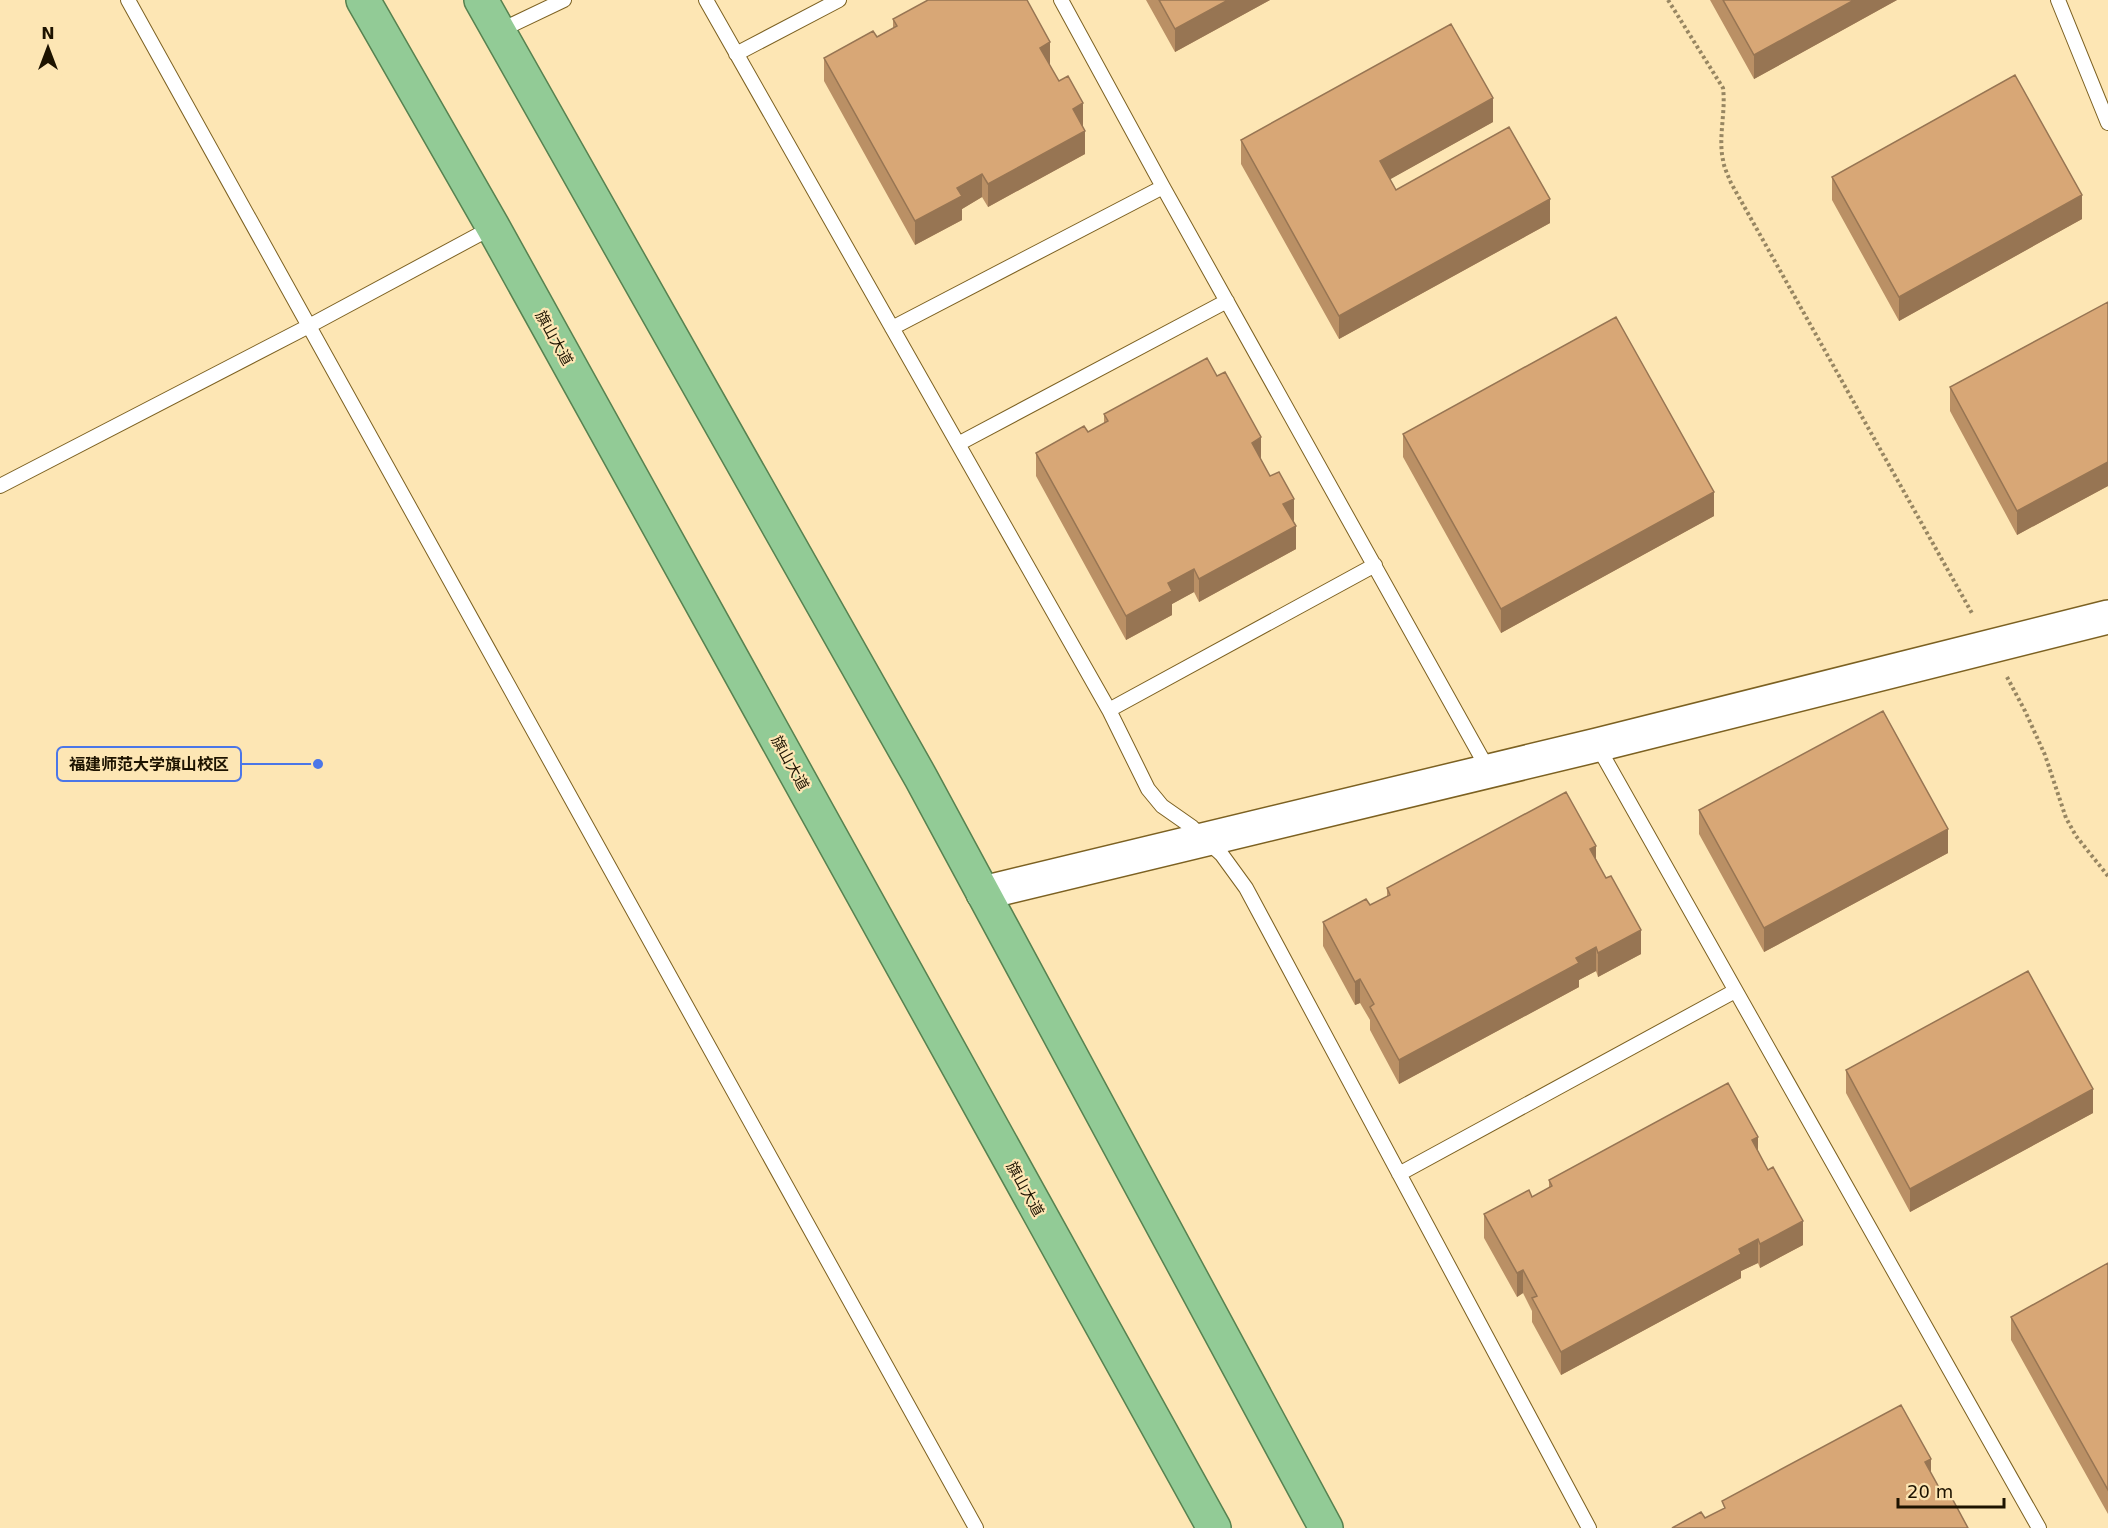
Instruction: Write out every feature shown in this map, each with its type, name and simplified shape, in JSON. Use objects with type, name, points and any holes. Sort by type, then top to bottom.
[{"type":"highway","name":"旗山大道","points":[[363,0],[493,227],[1214,1528]]},
{"type":"highway","points":[[481,0],[921,778],[1326,1528]]},
{"type":"street","points":[[983,893],[1597,745],[2108,617]]},
{"type":"lane","points":[[128,0],[976,1528]]},
{"type":"lane","points":[[499,31],[564,0]]},
{"type":"lane","points":[[706,0],[1109,710],[1148,789],[1162,807],[1192,827],[1222,855],[1246,888],[1589,1528]]},
{"type":"lane","points":[[736,54],[839,0]]},
{"type":"lane","points":[[1061,0],[1489,771]]},
{"type":"lane","points":[[2058,0],[2108,123]]},
{"type":"lane","points":[[892,328],[1163,187]]},
{"type":"lane","points":[[0,486],[309,326],[493,227]]},
{"type":"lane","points":[[958,444],[1227,301]]},
{"type":"lane","points":[[1109,710],[1375,565]]},
{"type":"lane","points":[[1597,745],[2039,1528]]},
{"type":"lane","points":[[1399,1174],[1736,991]]},
{"type":"path","points":[[1668,0],[1723,88],[1725,104],[1723,161],[1731,183],[2025,711],[2045,755],[2066,818],[2076,836],[2108,876]]},
{"type":"building","points":[[928,0],[1027,0],[1050,42],[1040,48],[1059,81],[1068,76],[1083,103],[1073,109],[1085,131],[988,184],[982,174],[957,188],[962,196],[915,221],[824,58],[873,31],[877,37],[897,26],[893,19]]},
{"type":"building","points":[[1159,0],[1228,0],[1175,29]]},
{"type":"building","points":[[1723,0],[1854,0],[1754,55]]},
{"type":"building","points":[[1451,24],[1493,98],[1380,161],[1396,190],[1509,127],[1550,199],[1339,316],[1241,140]]},
{"type":"building","points":[[2015,75],[2082,195],[1899,297],[1832,177]]},
{"type":"building","points":[[2108,302],[2108,462],[2017,511],[1950,387]]},
{"type":"building","points":[[1616,317],[1714,492],[1501,609],[1403,434]]},
{"type":"building","points":[[1207,358],[1217,376],[1225,372],[1261,437],[1252,443],[1270,476],[1279,472],[1294,499],[1283,504],[1296,526],[1199,579],[1194,569],[1168,583],[1172,591],[1126,616],[1036,453],[1084,426],[1088,432],[1108,421],[1104,414]]},
{"type":"building","points":[[1883,711],[1948,829],[1764,928],[1699,810]]},
{"type":"building","points":[[1566,792],[1596,846],[1590,849],[1606,878],[1611,876],[1641,930],[1598,953],[1596,947],[1576,958],[1579,963],[1399,1060],[1370,1007],[1374,1004],[1360,979],[1355,982],[1323,922],[1366,899],[1370,905],[1390,895],[1387,888]]},
{"type":"building","points":[[2028,971],[2093,1089],[1910,1189],[1846,1070]]},
{"type":"building","points":[[1728,1083],[1758,1137],[1752,1140],[1768,1170],[1773,1167],[1803,1221],[1760,1244],[1758,1239],[1739,1249],[1741,1254],[1561,1352],[1532,1298],[1537,1296],[1523,1270],[1517,1273],[1484,1214],[1529,1190],[1532,1197],[1552,1186],[1549,1180]]},
{"type":"building","points":[[2108,1263],[2108,1490],[2011,1317]]},
{"type":"building","points":[[1901,1405],[1931,1459],[1925,1462],[1941,1491],[1947,1489],[1968,1528],[1672,1528],[1701,1512],[1705,1518],[1725,1508],[1722,1501]]},
{"type":"place","name":"福建师范大学旗山校区","points":[[318,764]]}]
